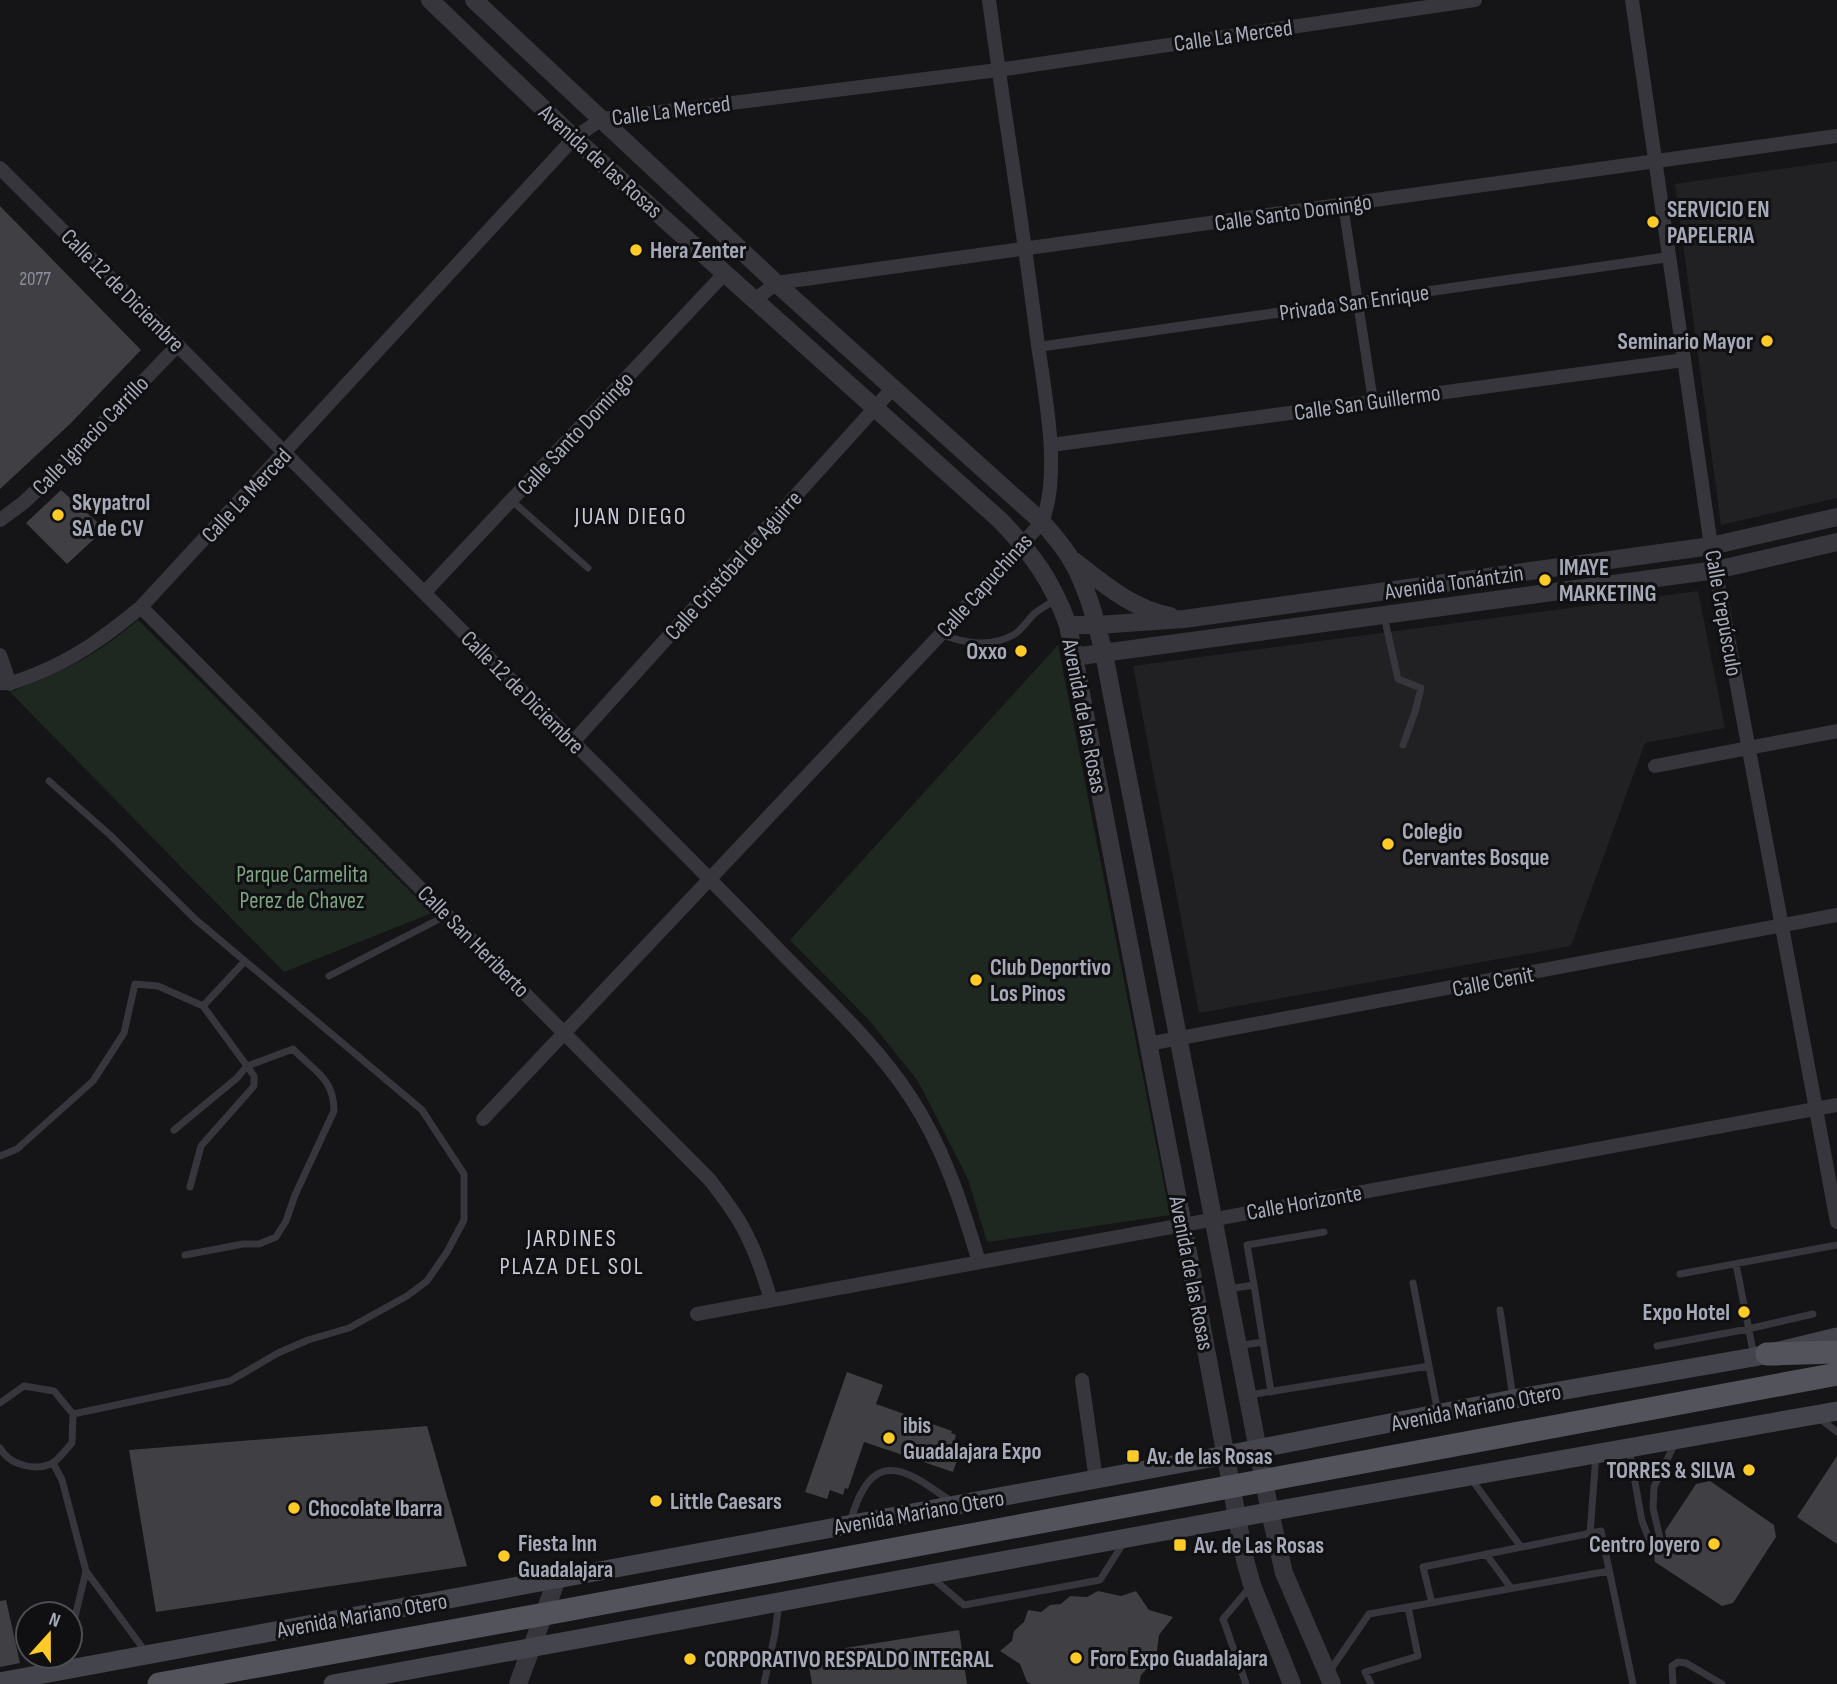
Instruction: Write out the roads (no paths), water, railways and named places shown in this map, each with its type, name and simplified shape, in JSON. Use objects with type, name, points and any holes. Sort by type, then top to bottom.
[{"type":"main road","name":"Avenida Mariano Otero","points":[[0,1682],[33,1680],[62,1667],[148,1655],[1096,1480],[1513,1399],[1761,1356],[1837,1336]]},
{"type":"main road","points":[[1761,1356],[1837,1352]]},
{"type":"main road","name":"Avenida Mariano Otero","points":[[159,1684],[1837,1374]]},
{"type":"main road","points":[[1714,1397],[1837,1389]]},
{"type":"main road","points":[[333,1684],[1837,1411]]},
{"type":"street","name":"Avenida de las Rosas","points":[[430,0],[575,138],[1001,521],[1022,543],[1049,581],[1068,625],[1242,1545],[1252,1585],[1292,1684]]},
{"type":"street","name":"Avenida de las Rosas","points":[[474,0],[776,283],[1042,522],[1071,559],[1090,603],[1104,654],[1263,1480],[1284,1573],[1330,1679]]},
{"type":"street","name":"Calle Capuchinas","points":[[483,1119],[941,634],[1042,522],[1048,509],[1051,445],[989,0]]},
{"type":"street","name":"Calle La Merced","points":[[5,683],[51,668],[80,653],[142,607],[575,138],[602,119],[998,69],[1475,0]]},
{"type":"street","name":"Calle Crepúsculo","points":[[1632,0],[1711,546],[1837,1222]]},
{"type":"street","name":"Calle Santo Domingo","points":[[776,283],[1026,251],[1837,136]]},
{"type":"street","name":"Calle 12 de Diciembre","points":[[0,167],[863,1036],[912,1099],[949,1171],[979,1262]]},
{"type":"street","points":[[1343,205],[1373,401]]},
{"type":"street","name":"Privada San Enrique","points":[[1038,347],[1670,257]]},
{"type":"street","name":"Calle Santo Domingo","points":[[424,593],[725,273]]},
{"type":"street","points":[[754,301],[776,283]]},
{"type":"street","name":"Calle Ignacio Carrillo","points":[[0,520],[50,478],[177,345]]},
{"type":"street","name":"Calle San Guillermo","points":[[1051,445],[1684,359]]},
{"type":"street","name":"Calle Cristóbal de Aguirre","points":[[573,742],[893,388]]},
{"type":"street","name":"Avenida Tonántzin","points":[[1068,625],[1184,619],[1711,546],[1837,516]]},
{"type":"street","name":"Avenida Tonántzin","points":[[1073,657],[1716,570],[1837,542]]},
{"type":"street","points":[[1071,559],[1108,589],[1128,600],[1161,615],[1184,619]]},
{"type":"street","name":"Calle San Heriberto","points":[[142,607],[710,1180],[733,1210],[750,1241],[771,1300]]},
{"type":"street","points":[[0,656],[5,683]]},
{"type":"street","points":[[1655,766],[1837,731]]},
{"type":"street","name":"Calle Cenit","points":[[1148,1044],[1837,915]]},
{"type":"street","name":"Calle Horizonte","points":[[697,1314],[1837,1105]]},
{"type":"street","points":[[1082,1380],[1096,1480]]},
{"type":"street","points":[[518,1684],[558,1579]]},
{"type":"lane","points":[[511,500],[588,568]]},
{"type":"lane","points":[[941,634],[978,644],[997,641],[1016,633],[1035,614],[1058,599]]},
{"type":"lane","points":[[1384,615],[1398,679],[1421,688],[1403,745]]},
{"type":"lane","points":[[49,781],[110,835],[195,919],[422,1110],[464,1174],[464,1220],[427,1281],[407,1296],[349,1328],[308,1340],[278,1353],[230,1381],[73,1414]]},
{"type":"lane","points":[[329,976],[448,915]]},
{"type":"lane","points":[[202,1006],[245,961]]},
{"type":"lane","points":[[0,1156],[17,1149],[93,1082],[124,1033],[135,984],[158,986],[202,1006],[254,1076],[254,1086],[201,1146],[190,1187]]},
{"type":"lane","points":[[174,1130],[237,1078],[247,1066],[293,1049],[323,1076],[334,1097],[334,1111],[295,1195],[286,1221],[276,1237],[259,1244],[243,1244],[185,1255]]},
{"type":"lane","points":[[1271,1392],[1247,1245],[1324,1232]]},
{"type":"lane","points":[[1679,1274],[1837,1245]]},
{"type":"lane","points":[[1736,1264],[1748,1329],[1761,1356]]},
{"type":"lane","points":[[1413,1283],[1438,1413]]},
{"type":"lane","points":[[1227,1289],[1254,1285]]},
{"type":"lane","points":[[1500,1310],[1513,1399]]},
{"type":"lane","points":[[1657,1346],[1813,1314]]},
{"type":"lane","points":[[1237,1346],[1263,1342]]},
{"type":"lane","points":[[1247,1396],[1429,1366]]},
{"type":"lane","points":[[0,1403],[24,1386],[54,1391],[73,1414],[72,1443],[52,1464],[27,1468],[4,1456],[0,1448]]},
{"type":"lane","points":[[1815,1415],[1837,1432]]},
{"type":"lane","points":[[1660,1538],[1653,1508],[1654,1487],[1676,1439]]},
{"type":"lane","points":[[1629,1448],[1642,1521],[1653,1549]]},
{"type":"lane","points":[[1590,1534],[1595,1454]]},
{"type":"lane","points":[[52,1464],[62,1480],[86,1571],[148,1655]]},
{"type":"lane","points":[[848,1525],[863,1489],[873,1476],[887,1470],[907,1472],[957,1505]]},
{"type":"lane","points":[[1470,1476],[1521,1547]]},
{"type":"lane","points":[[1432,1603],[1423,1567],[1601,1531],[1633,1684]]},
{"type":"lane","points":[[928,1574],[964,1605],[1100,1580],[1126,1538]]},
{"type":"lane","points":[[1486,1554],[1511,1588]]},
{"type":"lane","points":[[79,1600],[86,1571]]},
{"type":"lane","points":[[1330,1679],[1369,1614],[1609,1571]]},
{"type":"lane","points":[[1245,1684],[1223,1619],[1252,1585]]},
{"type":"lane","points":[[764,1684],[780,1601]]},
{"type":"lane","points":[[1371,1684],[1366,1672],[1418,1656],[1408,1607]]},
{"type":"lane","points":[[1673,1684],[1672,1666],[1678,1662],[1686,1663],[1722,1684]]},
{"type":"place","name":"SERVICIO EN PAPELERIA","points":[[1653,222]]},
{"type":"place","name":"Hera Zenter","points":[[636,250]]},
{"type":"place","name":"Seminario Mayor","points":[[1767,341]]},
{"type":"place","name":"Skypatrol SA de CV","points":[[58,515]]},
{"type":"place","name":"IMAYE MARKETING","points":[[1545,580]]},
{"type":"place","name":"Oxxo","points":[[1021,651]]},
{"type":"place","name":"Colegio Cervantes Bosque","points":[[1388,844]]},
{"type":"place","name":"Club Deportivo Los Pinos","points":[[976,980]]},
{"type":"place","name":"Expo Hotel","points":[[1744,1312]]},
{"type":"place","name":"ibis Guadalajara Expo","points":[[889,1438]]},
{"type":"place","name":"Av. de las Rosas","points":[[1133,1456]]},
{"type":"place","name":"TORRES & SILVA","points":[[1749,1470]]},
{"type":"place","name":"Little Caesars","points":[[656,1501]]},
{"type":"place","name":"Chocolate Ibarra","points":[[294,1508]]},
{"type":"place","name":"Centro Joyero","points":[[1714,1544]]},
{"type":"place","name":"Av. de Las Rosas","points":[[1180,1545]]},
{"type":"place","name":"Fiesta Inn Guadalajara","points":[[504,1556]]},
{"type":"place","name":"Foro Expo Guadalajara","points":[[1076,1658]]},
{"type":"place","name":"CORPORATIVO RESPALDO INTEGRAL","points":[[690,1659]]},
{"type":"district","name":"JUAN DIEGO","points":[[631,516]]},
{"type":"district","name":"JARDINES PLAZA DEL SOL","points":[[572,1252]]},
{"type":"park label","name":"Parque Carmelita Perez de Chavez","points":[[302,887]]}]
